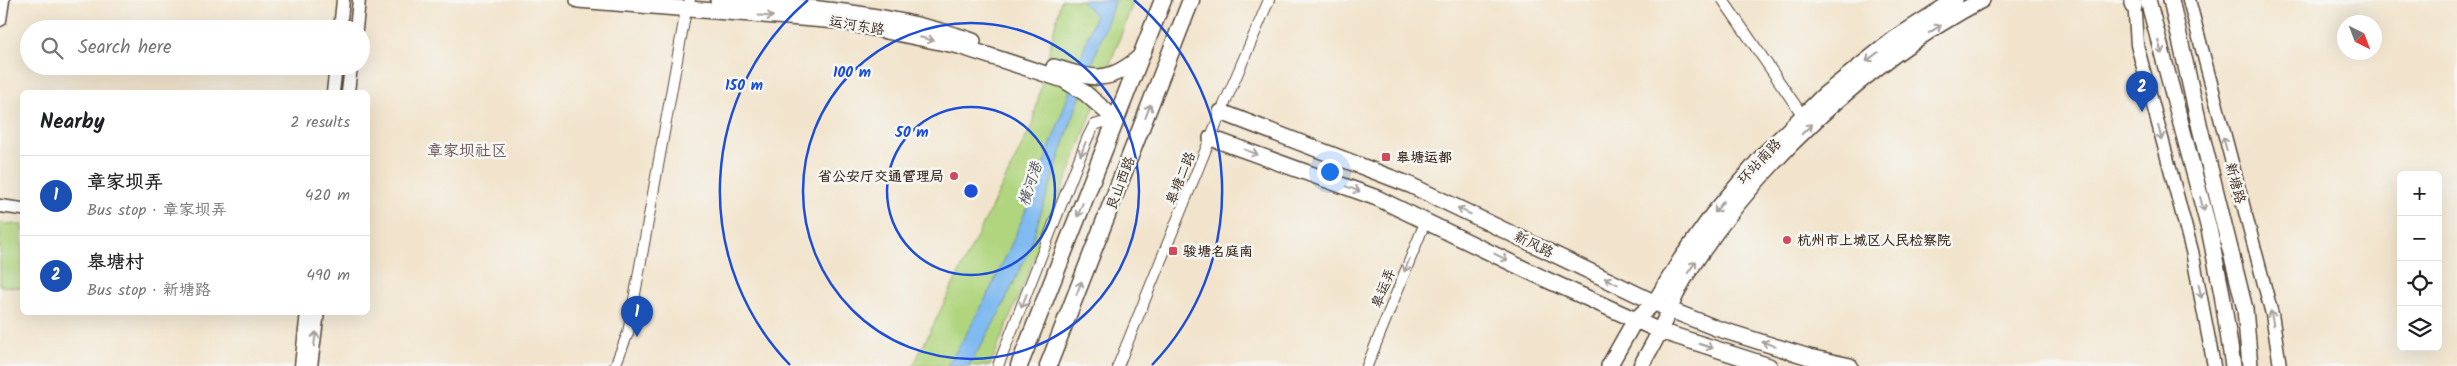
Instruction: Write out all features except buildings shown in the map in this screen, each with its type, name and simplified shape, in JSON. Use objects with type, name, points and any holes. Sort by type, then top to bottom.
[{"type":"main road","name":"运河东路","points":[[578,0],[688,5],[838,21],[875,27],[959,46],[1067,76],[1102,78],[1115,75],[1128,68],[1141,56]]},
{"type":"main road","name":"运河东路","points":[[718,0],[865,13],[922,24],[1067,76],[1115,119]]},
{"type":"main road","name":"艮山西路","points":[[1019,366],[1115,119],[1164,0]]},
{"type":"main road","name":"艮山西路","points":[[1048,366],[1191,0]]},
{"type":"main road","name":"环站南路","points":[[1642,366],[1660,331],[1662,306],[1681,259],[1713,214],[1764,154],[1803,116],[1894,39],[1955,0]]},
{"type":"main road","name":"环站南路","points":[[1609,366],[1635,320],[1662,306],[1716,232],[1754,185],[1802,134],[1846,94],[1902,50],[1982,0]]},
{"type":"main road","name":"新塘路","points":[[2171,0],[2200,128],[2245,309],[2250,366]]},
{"type":"main road","points":[[2137,1],[2209,229],[2222,294],[2233,366]]},
{"type":"main road","name":"新风路","points":[[1221,112],[1410,184],[1662,306],[1716,328],[1809,357],[1850,366]]},
{"type":"main road","name":"新风路","points":[[1211,138],[1377,198],[1545,279],[1660,331],[1769,366]]},
{"type":"main road","points":[[1291,167],[1300,141]]},
{"type":"street","points":[[0,20],[3,0]]},
{"type":"street","points":[[341,20],[343,0]]},
{"type":"street","points":[[357,20],[359,0]]},
{"type":"street","name":"皋塘二路","points":[[1118,366],[1221,112],[1269,0]]},
{"type":"street","points":[[1723,0],[1803,116]]},
{"type":"street","name":"新塘路","points":[[2189,0],[2272,314],[2280,366]]},
{"type":"street","points":[[2137,1],[2137,45],[2192,251],[2214,366]]},
{"type":"street","points":[[615,366],[628,333],[688,5]]},
{"type":"street","points":[[333,90],[335,75]]},
{"type":"street","points":[[348,90],[350,75]]},
{"type":"street","points":[[998,366],[1087,139],[1094,125],[1115,119]]},
{"type":"street","points":[[0,206],[20,209]]},
{"type":"street","name":"皋运弄","points":[[1367,366],[1426,220]]},
{"type":"street","points":[[301,366],[307,315]]},
{"type":"street","points":[[311,366],[318,315]]},
{"type":"green space","points":[[1061,0],[1134,0],[1071,168],[990,366],[913,366],[1032,125]]},
{"type":"green space","points":[[0,223],[20,225],[20,288],[0,286]]},
{"type":"water","points":[[1081,0],[1114,0],[1028,252],[999,314],[969,366],[947,366],[994,282],[1032,196],[1095,16]]},
{"type":"place","name":"皋塘村","points":[[2142,112]]},
{"type":"place","name":"皋塘运都","points":[[1386,157]]},
{"type":"place","name":"省公安厅交通管理局","points":[[954,176]]},
{"type":"place","name":"杭州市上城区人民检察院","points":[[1787,240]]},
{"type":"place","name":"骏塘名庭南","points":[[1173,251]]},
{"type":"place","name":"章家坝弄","points":[[637,337]]},
{"type":"district","name":"章家坝社区","points":[[467,150]]},
{"type":"water label","name":"横河港","points":[[1030,184]]}]
